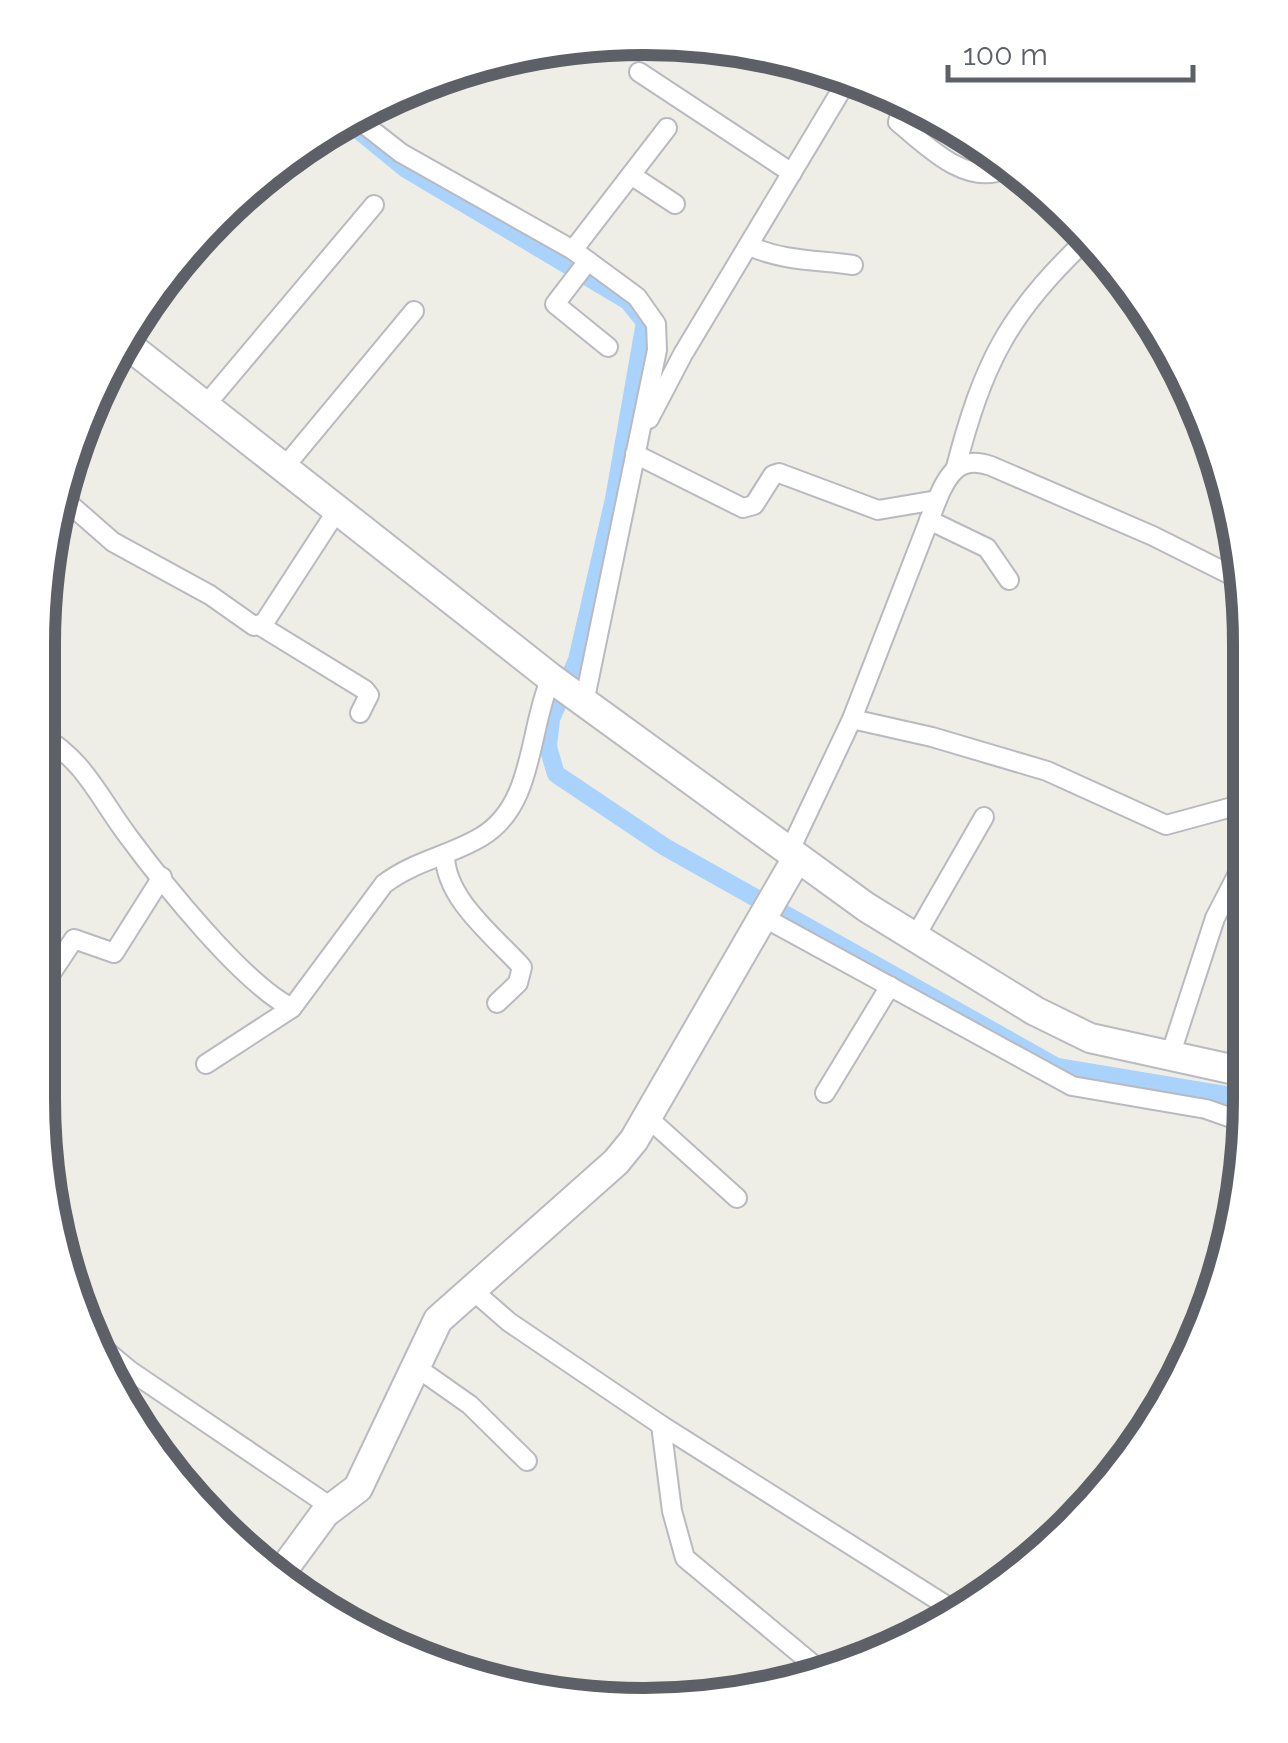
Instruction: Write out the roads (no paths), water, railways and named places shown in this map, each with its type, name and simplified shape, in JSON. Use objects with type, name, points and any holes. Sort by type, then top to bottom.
[{"type":"main road","points":[[134,350],[567,690],[793,855],[915,938],[1036,1011],[1090,1038],[1233,1070]]},
{"type":"main road","points":[[286,1567],[331,1507],[358,1488],[438,1320],[616,1162],[647,1117],[769,907],[793,855]]},
{"type":"street","points":[[639,72],[792,173]]},
{"type":"street","points":[[636,448],[683,354],[842,89]]},
{"type":"street","points":[[900,114],[898,122],[958,168],[983,175],[995,172]]},
{"type":"street","points":[[206,1064],[292,1008],[384,884],[403,870],[489,831],[514,804],[522,786],[538,708],[567,690],[636,448],[657,350],[656,324],[650,310],[401,153],[366,125]]},
{"type":"street","points":[[608,347],[556,310],[556,299],[631,175],[667,128]]},
{"type":"street","points":[[631,175],[675,204]]},
{"type":"street","points":[[204,407],[374,205]]},
{"type":"street","points":[[750,246],[775,258],[800,256],[853,266]]},
{"type":"street","points":[[793,855],[852,720],[937,500],[956,467],[983,373],[1030,294],[1079,247]]},
{"type":"street","points":[[282,470],[414,312]]},
{"type":"street","points":[[657,350],[683,354]]},
{"type":"street","points":[[636,448],[743,508],[754,505],[772,475],[779,473],[878,510],[937,500]]},
{"type":"street","points":[[956,467],[967,462],[990,466],[1153,536],[1229,574]]},
{"type":"street","points":[[72,506],[113,542],[210,595],[244,621],[265,619],[369,694],[360,712]]},
{"type":"street","points":[[265,619],[336,512]]},
{"type":"street","points":[[930,520],[988,548],[1009,580]]},
{"type":"street","points":[[852,720],[932,736],[1046,771],[1166,826],[1233,803]]},
{"type":"street","points":[[55,745],[81,764],[130,840],[162,877],[268,993],[292,1008]]},
{"type":"street","points":[[915,938],[984,817]]},
{"type":"street","points":[[445,854],[445,867],[462,901],[522,967],[518,983],[496,1003]]},
{"type":"street","points":[[55,967],[74,939],[114,953],[162,877]]},
{"type":"street","points":[[1170,1056],[1208,937],[1233,885]]},
{"type":"street","points":[[769,907],[890,986],[1084,1090],[1206,1109],[1233,1118]]},
{"type":"street","points":[[824,1093],[890,986]]},
{"type":"street","points":[[647,1117],[737,1198]]},
{"type":"street","points":[[470,1288],[509,1322],[661,1425],[945,1605]]},
{"type":"street","points":[[115,1359],[331,1507]]},
{"type":"street","points":[[416,1367],[470,1405],[527,1460]]},
{"type":"street","points":[[661,1425],[672,1511],[685,1558],[812,1663]]},
{"type":"waterway","points":[[358,130],[406,169],[628,301],[645,322],[614,499],[577,660],[551,719],[548,747],[556,774],[665,847],[1057,1067],[1233,1096]]}]
